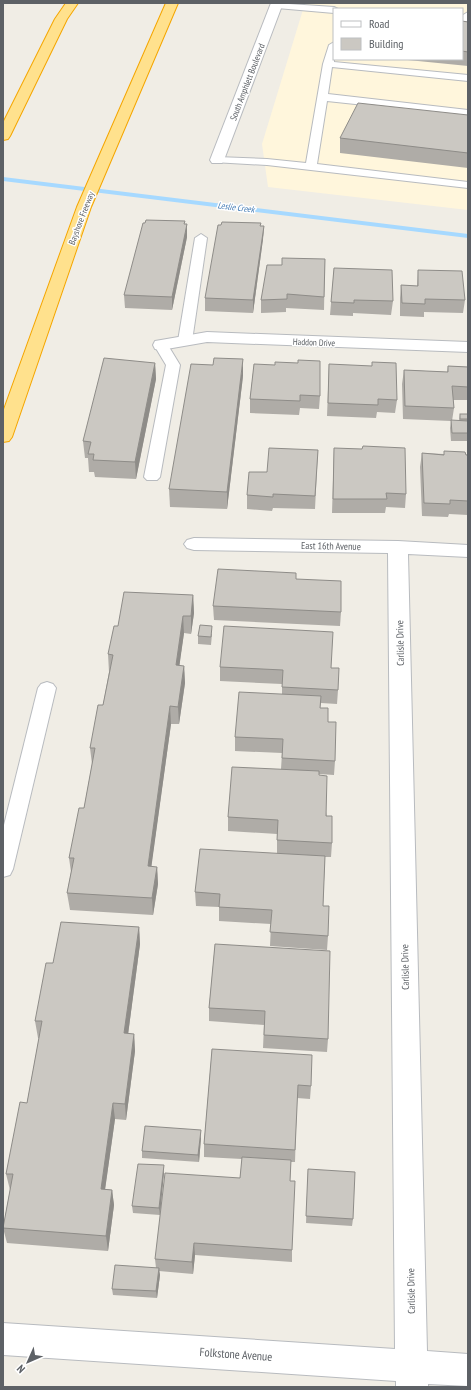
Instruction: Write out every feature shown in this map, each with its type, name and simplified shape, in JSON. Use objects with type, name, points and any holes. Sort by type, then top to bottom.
[{"type":"highway","points":[[3,136],[61,19],[72,3]]},
{"type":"highway","name":"Bayshore Freeway","points":[[3,437],[84,207],[102,169],[172,3]]},
{"type":"street","name":"South Amphlett Boulevard","points":[[217,160],[277,4]]},
{"type":"street","name":"Haddon Drive","points":[[161,345],[207,337],[468,348]]},
{"type":"street","name":"East 16th Avenue","points":[[194,544],[398,546],[468,551]]},
{"type":"street","name":"Carlisle Drive","points":[[398,546],[412,1377]]},
{"type":"street","name":"Folkstone Avenue","points":[[3,1339],[412,1377],[468,1370]]},
{"type":"lane","points":[[277,4],[333,10]]},
{"type":"lane","points":[[311,167],[328,64],[333,48]]},
{"type":"lane","points":[[328,64],[468,78]]},
{"type":"lane","points":[[322,97],[468,113]]},
{"type":"lane","points":[[217,160],[268,162],[468,185]]},
{"type":"lane","points":[[185,341],[201,238]]},
{"type":"lane","points":[[152,477],[173,365],[161,345]]},
{"type":"lane","points":[[3,869],[47,688]]},
{"type":"shaded area","points":[[305,3],[468,3],[468,210],[268,187],[262,144]]},
{"type":"building","points":[[463,21],[468,22],[468,52],[463,51]]},
{"type":"building","points":[[358,103],[468,115],[468,153],[340,138]]},
{"type":"building","points":[[146,220],[185,221],[184,224],[187,224],[172,297],[124,295],[143,223],[145,223]]},
{"type":"building","points":[[222,222],[261,223],[260,226],[264,226],[253,300],[205,298],[218,225],[221,225]]},
{"type":"building","points":[[282,258],[325,259],[324,297],[287,294],[287,299],[261,300],[267,265],[282,265]]},
{"type":"building","points":[[334,268],[392,270],[393,301],[354,300],[354,303],[331,302]]},
{"type":"building","points":[[418,270],[462,271],[465,300],[425,299],[425,304],[402,303],[401,285],[418,286]]},
{"type":"building","points":[[104,358],[155,363],[135,462],[93,460],[94,454],[88,454],[91,442],[83,441]]},
{"type":"building","points":[[214,358],[243,359],[227,492],[169,489],[191,364],[213,365]]},
{"type":"building","points":[[298,360],[320,361],[320,396],[300,395],[300,401],[250,399],[254,364],[275,365],[275,362],[298,363]]},
{"type":"building","points":[[372,362],[396,363],[397,400],[378,399],[378,405],[328,403],[329,364],[372,366]]},
{"type":"building","points":[[448,366],[468,367],[468,387],[452,386],[454,408],[405,406],[404,370],[448,372]]},
{"type":"building","points":[[460,414],[468,414],[468,419],[460,419]]},
{"type":"building","points":[[451,420],[468,421],[468,433],[452,433]]},
{"type":"building","points":[[363,446],[405,448],[406,494],[386,493],[387,499],[333,499],[334,448],[362,449]]},
{"type":"building","points":[[269,448],[318,450],[315,496],[273,494],[273,497],[247,495],[249,472],[267,472]]},
{"type":"building","points":[[444,451],[465,452],[466,455],[468,455],[468,501],[450,500],[450,504],[424,503],[422,453],[444,455]]},
{"type":"building","points":[[218,569],[296,573],[296,579],[341,581],[341,612],[213,606]]},
{"type":"building","points":[[124,592],[193,595],[191,616],[183,616],[176,665],[184,666],[178,707],[170,706],[148,866],[157,867],[152,898],[67,893],[74,858],[69,858],[79,808],[84,808],[95,748],[90,748],[98,705],[103,705],[113,655],[108,654],[114,626],[118,626]]},
{"type":"building","points":[[200,625],[212,626],[211,637],[198,636]]},
{"type":"building","points":[[224,626],[333,632],[331,668],[339,668],[338,690],[282,687],[283,670],[220,667]]},
{"type":"building","points":[[239,692],[321,696],[320,708],[328,708],[328,722],[336,722],[335,761],[282,758],[283,739],[235,737]]},
{"type":"building","points":[[232,767],[319,771],[319,775],[327,776],[326,816],[332,816],[332,843],[277,840],[278,820],[228,817]]},
{"type":"building","points":[[200,849],[325,856],[323,906],[329,906],[328,936],[270,932],[272,910],[219,907],[220,894],[195,892]]},
{"type":"building","points":[[61,922],[139,927],[124,1033],[134,1034],[125,1104],[113,1103],[101,1189],[112,1190],[106,1236],[3,1228],[13,1174],[6,1174],[20,1102],[27,1103],[42,1021],[35,1021],[46,963],[53,963]]},
{"type":"building","points":[[215,944],[330,951],[328,1039],[264,1035],[265,1011],[209,1008]]},
{"type":"building","points":[[212,1049],[312,1055],[311,1086],[298,1085],[295,1150],[204,1144]]},
{"type":"building","points":[[145,1126],[201,1130],[198,1155],[142,1151]]},
{"type":"building","points":[[242,1157],[291,1160],[290,1181],[295,1181],[292,1250],[194,1243],[192,1262],[155,1259],[165,1173],[240,1178]]},
{"type":"building","points":[[138,1164],[164,1165],[159,1208],[132,1206]]},
{"type":"building","points":[[308,1169],[355,1172],[353,1219],[306,1216]]},
{"type":"building","points":[[115,1265],[159,1268],[156,1291],[112,1289]]},
{"type":"waterway","name":"Leslie Creek","points":[[3,179],[468,236]]}]
